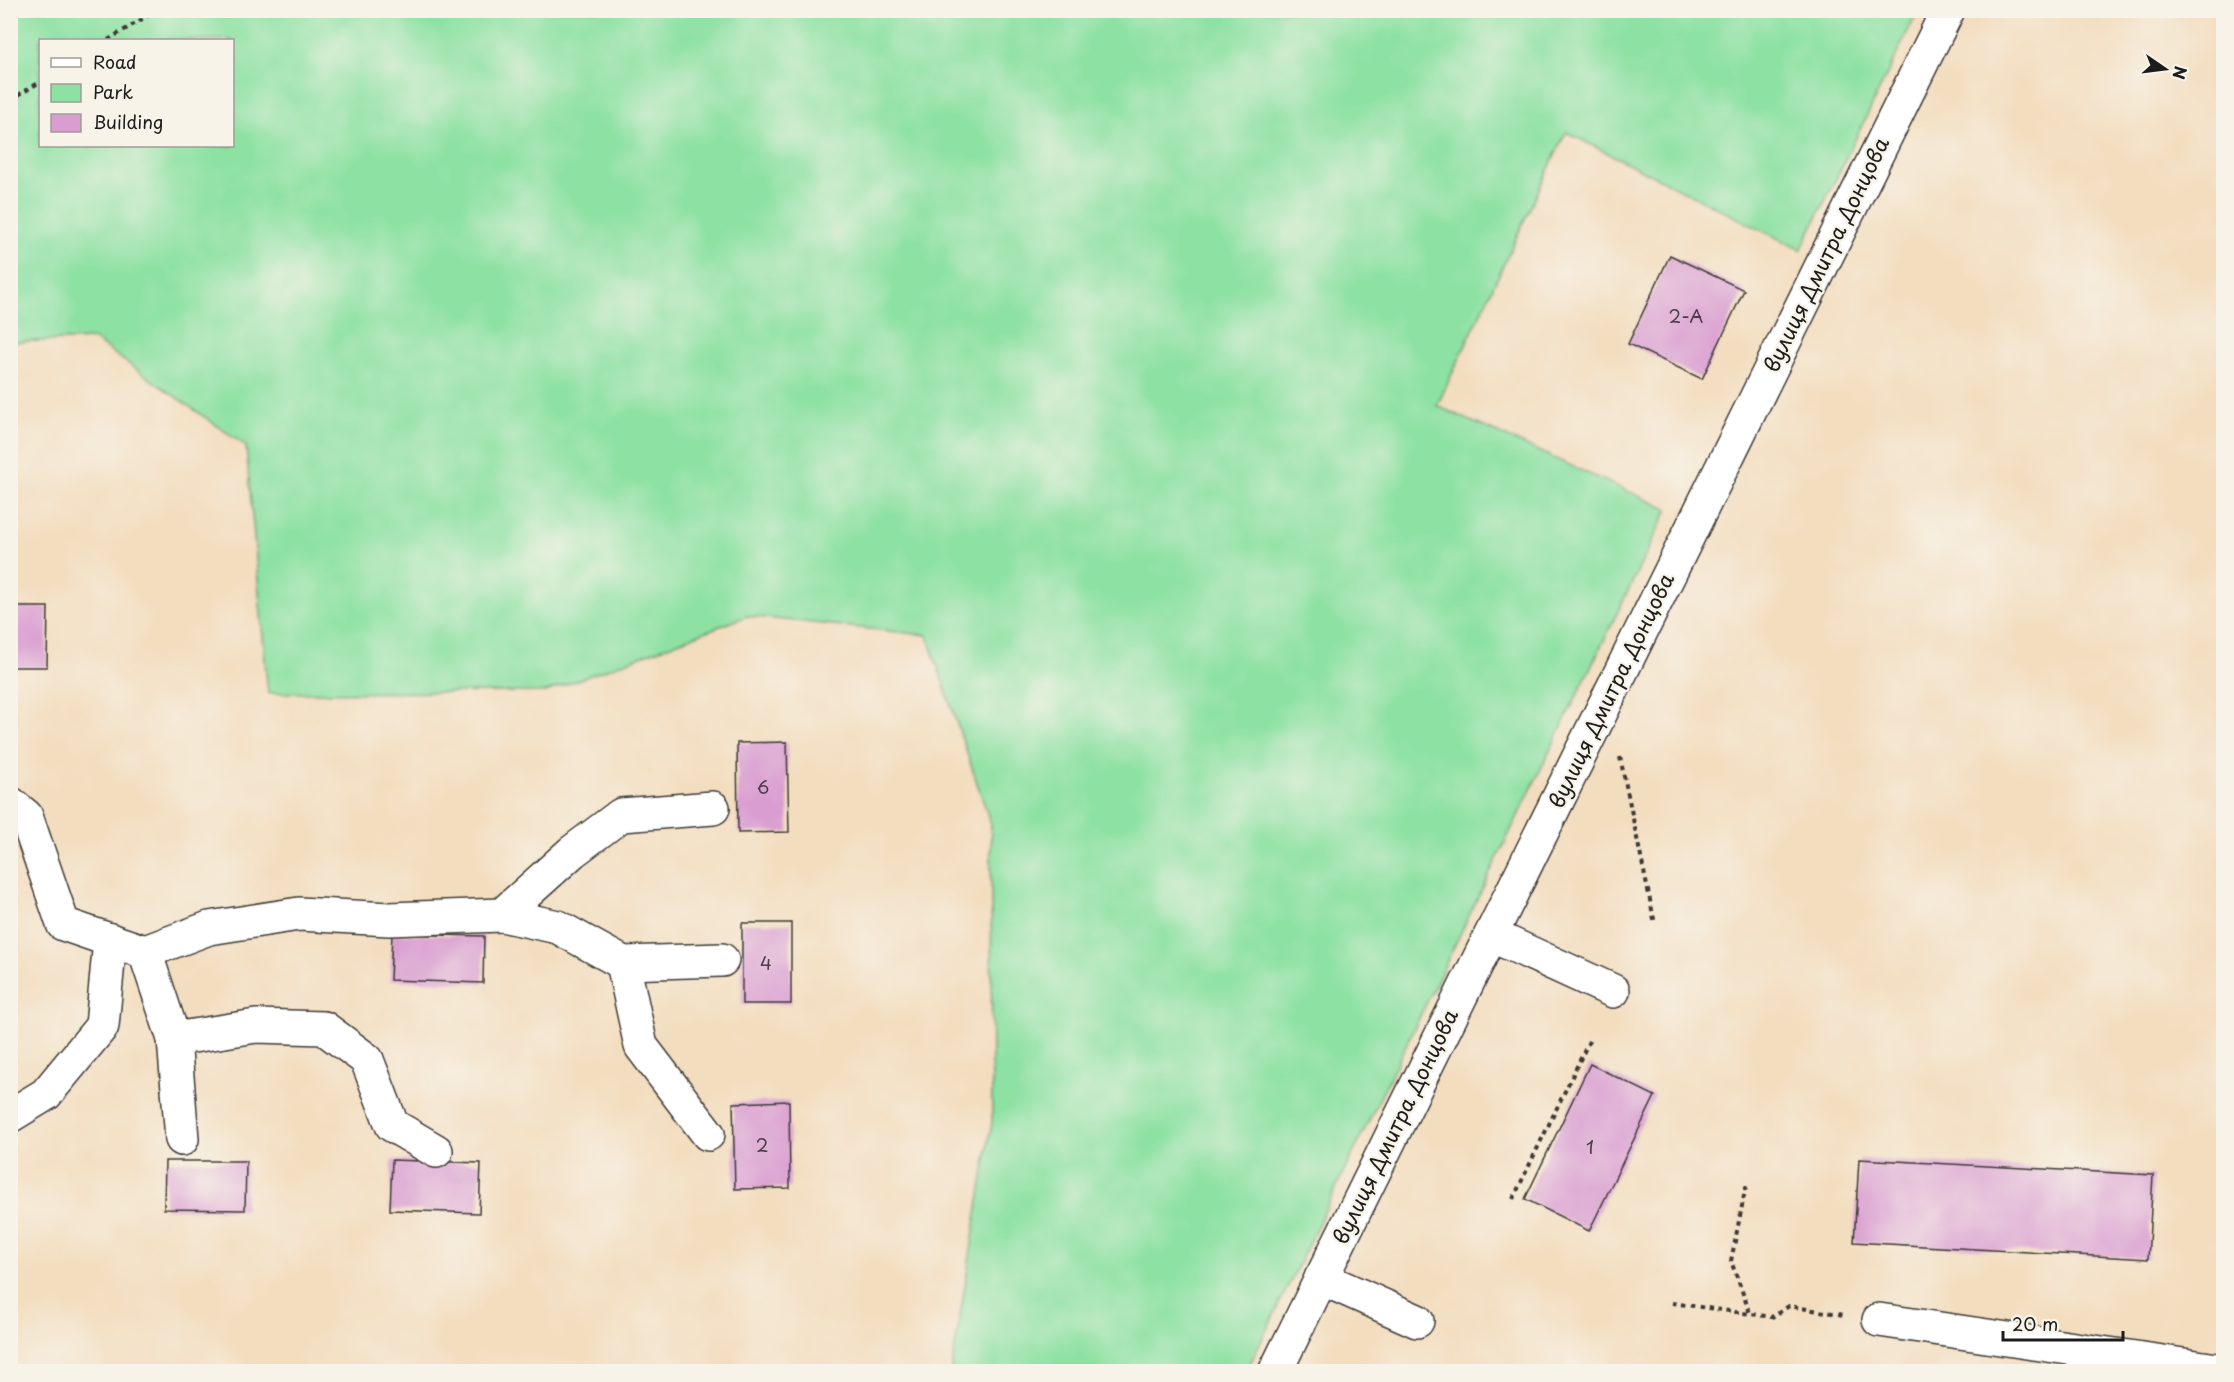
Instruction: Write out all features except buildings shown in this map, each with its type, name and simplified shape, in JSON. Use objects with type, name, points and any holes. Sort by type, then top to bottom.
[{"type":"street","name":"вулиця Дмитра Донцова","points":[[1275,1371],[1948,10]]},
{"type":"street","points":[[10,804],[26,816],[63,924],[145,952],[210,928],[299,914],[388,919],[502,915],[558,927],[623,963],[722,960]]},
{"type":"street","points":[[502,915],[572,852],[621,814],[713,808]]},
{"type":"street","points":[[1491,935],[1613,991]]},
{"type":"street","points":[[10,1116],[46,1094],[102,1026],[110,940]]},
{"type":"street","points":[[145,952],[174,1039],[182,1138]]},
{"type":"street","points":[[623,963],[641,1046],[708,1134]]},
{"type":"street","points":[[174,1039],[256,1026],[324,1028],[367,1060],[392,1125],[436,1151]]},
{"type":"street","points":[[1321,1278],[1417,1321]]},
{"type":"street","points":[[1879,1320],[2223,1371]]},
{"type":"path","points":[[110,39],[157,10]]},
{"type":"path","points":[[10,100],[39,83]]},
{"type":"path","points":[[1620,754],[1655,924]]},
{"type":"path","points":[[1513,1199],[1591,1037]]},
{"type":"path","points":[[1746,1186],[1731,1261],[1750,1313]]},
{"type":"path","points":[[1672,1303],[1772,1317],[1789,1306],[1879,1320]]},
{"type":"green space","points":[[11,10],[1918,11],[1801,250],[1566,132],[1437,406],[1668,509],[1246,1372],[951,1371],[992,1122],[991,824],[927,635],[747,616],[546,692],[268,693],[246,446],[93,339],[11,342]]}]
